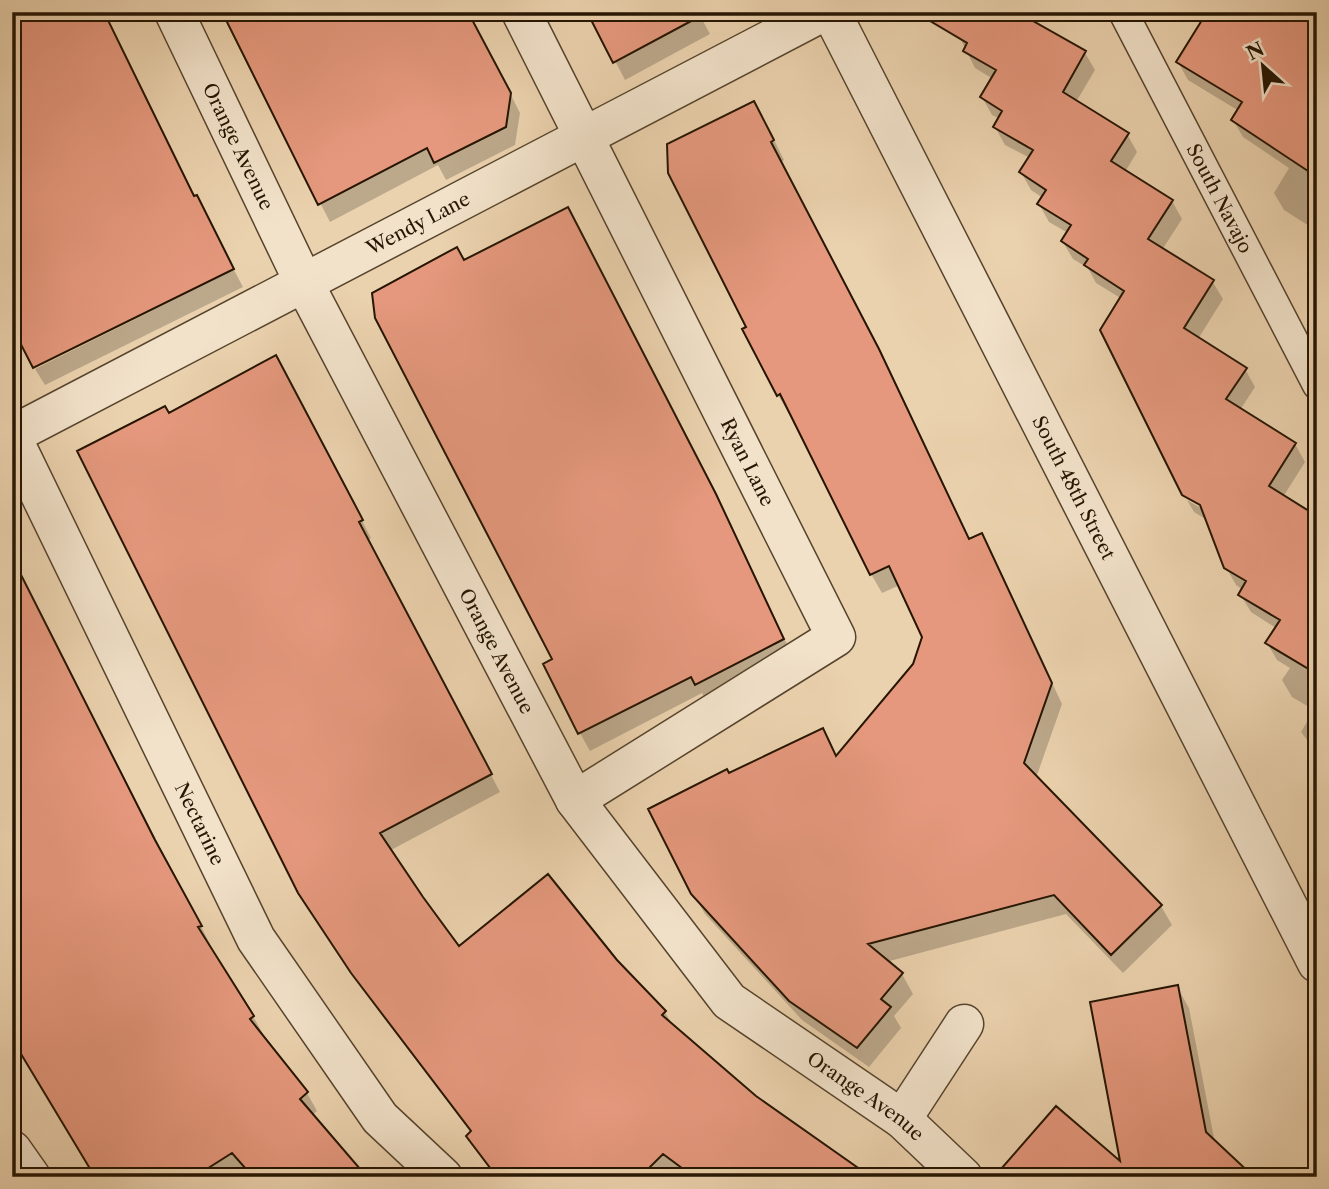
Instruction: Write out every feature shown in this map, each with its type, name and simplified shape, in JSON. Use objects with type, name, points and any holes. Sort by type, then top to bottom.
[{"type":"street","name":"Orange Avenue","points":[[174,12],[304,283],[575,800],[729,1001],[902,1119],[963,1177]]},
{"type":"street","name":"Ryan Lane","points":[[521,12],[836,637],[575,800]]},
{"type":"street","name":"Wendy Lane","points":[[12,436],[824,12]]},
{"type":"street","name":"South 48th Street","points":[[831,12],[1317,963]]},
{"type":"street","name":"Nectarine","points":[[12,436],[256,939],[380,1118],[443,1177]]},
{"type":"street","points":[[902,1119],[964,1024]]},
{"type":"street","points":[[12,1150],[31,1177]]},
{"type":"lane","name":"South Navajo","points":[[1123,12],[1317,385]]},
{"type":"building","points":[[12,12],[104,12],[194,196],[197,195],[234,269],[33,368],[12,327]]},
{"type":"building","points":[[222,12],[468,12],[511,93],[506,127],[434,163],[427,148],[318,205]]},
{"type":"building","points":[[587,12],[708,12],[613,63]]},
{"type":"building","points":[[915,12],[1017,12],[1086,51],[1063,92],[1129,133],[1111,161],[1173,200],[1148,239],[1214,280],[1184,328],[1247,368],[1226,399],[1296,443],[1269,486],[1317,516],[1317,674],[1265,643],[1280,620],[1238,595],[1246,581],[1224,568],[1200,505],[1182,495],[1100,330],[1124,291],[1084,265],[1088,259],[1061,241],[1071,225],[1037,204],[1046,190],[1019,172],[1033,150],[993,127],[1002,111],[980,97],[996,70],[963,51],[967,43]]},
{"type":"building","points":[[1207,12],[1317,12],[1317,177],[1231,120],[1242,102],[1176,62]]},
{"type":"building","points":[[754,101],[774,140],[771,142],[879,349],[969,539],[982,533],[1052,683],[1024,763],[1162,905],[1111,955],[1054,895],[868,944],[903,973],[881,999],[891,1007],[857,1048],[789,1001],[691,894],[648,809],[727,769],[729,773],[823,728],[836,756],[913,664],[922,637],[889,566],[870,575],[780,394],[777,396],[742,329],[746,327],[668,173],[667,144]]},
{"type":"building","points":[[568,207],[716,494],[784,639],[695,685],[691,677],[578,734],[543,664],[552,659],[375,318],[372,293],[457,247],[464,260]]},
{"type":"building","points":[[276,355],[363,520],[359,522],[492,774],[380,833],[423,897],[459,946],[548,874],[617,960],[666,1011],[662,1015],[756,1096],[871,1177],[694,1177],[663,1154],[640,1177],[497,1177],[466,1136],[471,1131],[351,973],[298,893],[77,451],[165,406],[169,413]]},
{"type":"building","points":[[12,557],[155,840],[202,926],[198,927],[254,1016],[250,1019],[308,1092],[300,1099],[367,1177],[253,1177],[232,1153],[194,1177],[95,1177],[12,1039]]},
{"type":"building","points":[[1178,985],[1206,1132],[1254,1177],[994,1177],[1056,1106],[1120,1161],[1090,1002]]}]
